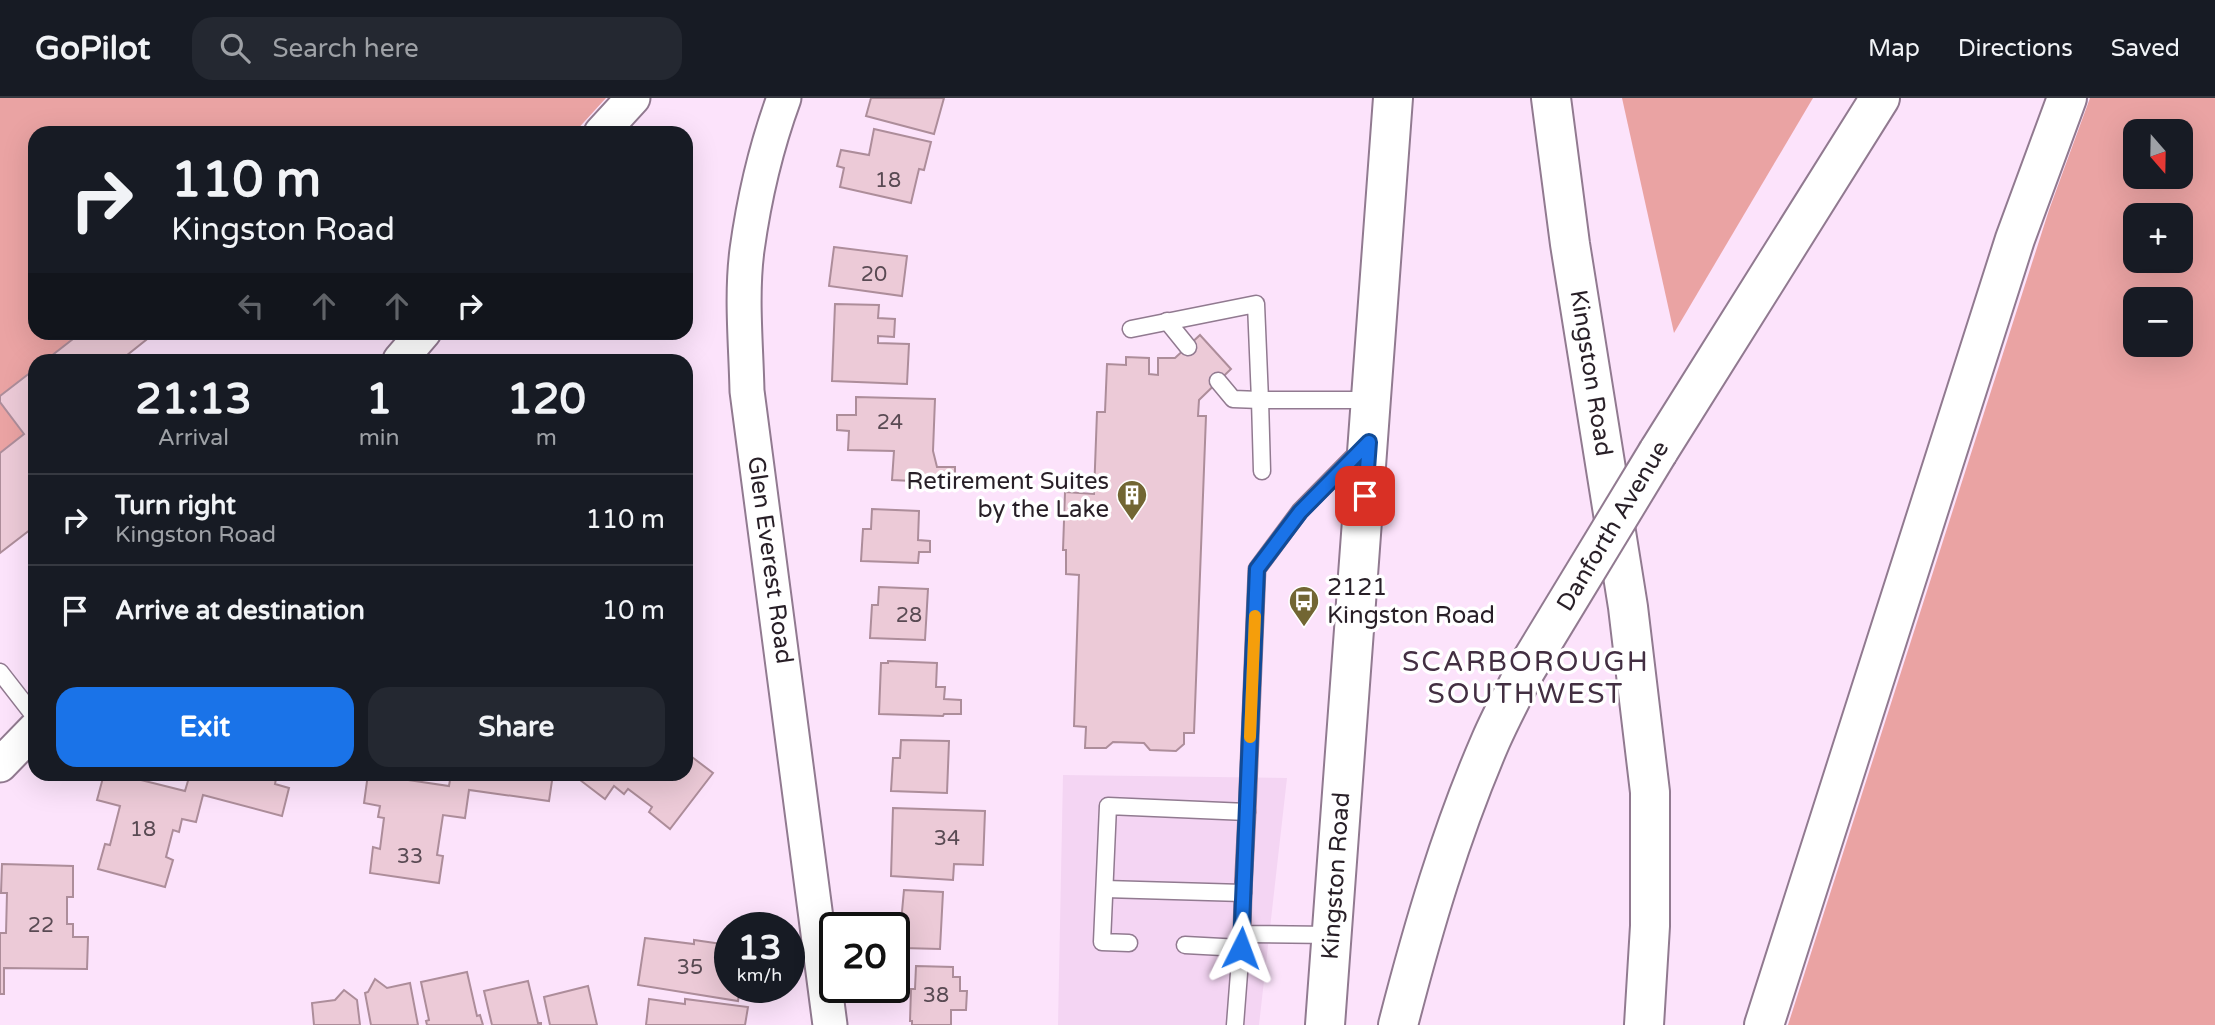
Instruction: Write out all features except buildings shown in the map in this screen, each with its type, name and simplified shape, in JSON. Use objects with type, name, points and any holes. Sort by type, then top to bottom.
[{"type":"main road","name":"Kingston Road","points":[[1325,1025],[1393,98]]},
{"type":"main road","name":"Kingston Road","points":[[1551,98],[1570,244],[1628,607],[1650,792],[1650,926],[1644,1025]]},
{"type":"main road","name":"Danforth Avenue","points":[[1398,1025],[1419,943],[1463,807],[1492,738],[1524,673],[1658,452],[1880,98]]},
{"type":"main road","points":[[1764,1025],[2015,239],[2067,98]]},
{"type":"street","points":[[607,126],[633,98]]},
{"type":"street","name":"Glen Everest Road","points":[[784,98],[763,166],[747,252],[747,391],[830,1025]]},
{"type":"street","points":[[405,354],[417,340]]},
{"type":"street","points":[[0,765],[28,736]]},
{"type":"lane","points":[[1130,329],[1256,304],[1262,471]]},
{"type":"lane","points":[[1167,321],[1188,347]]},
{"type":"lane","points":[[1218,381],[1233,400],[1372,400]]},
{"type":"lane","points":[[1235,1025],[1244,892],[1257,569],[1300,512],[1369,442]]},
{"type":"lane","points":[[0,672],[28,708]]},
{"type":"lane","points":[[1129,943],[1102,942],[1108,806],[1247,812]]},
{"type":"lane","points":[[1105,889],[1244,892]]},
{"type":"lane","points":[[1185,945],[1332,935]]},
{"type":"shaded area","points":[[0,98],[606,98],[580,126],[28,126],[28,340],[73,340],[54,354],[28,354],[28,374],[0,396]]},
{"type":"shaded area","points":[[1622,98],[1813,98],[1674,333]]},
{"type":"shaded area","points":[[2090,98],[2215,98],[2215,1025],[1788,1025],[2049,210]]},
{"type":"shaded area","points":[[0,402],[24,434],[0,453]]},
{"type":"shaded area","points":[[1063,775],[1287,778],[1259,1025],[1058,1025]]},
{"type":"slow traffic","points":[[1250,737],[1255,616]]},
{"type":"place","name":"Retirement Suites by the Lake","points":[[1132,522]]},
{"type":"place","name":"2121 Kingston Road","points":[[1304,628]]},
{"type":"district","name":"SCARBOROUGH SOUTHWEST","points":[[1526,678]]},
{"type":"route","points":[[1241,948],[1257,569],[1300,512],[1369,442],[1365,496]]}]
